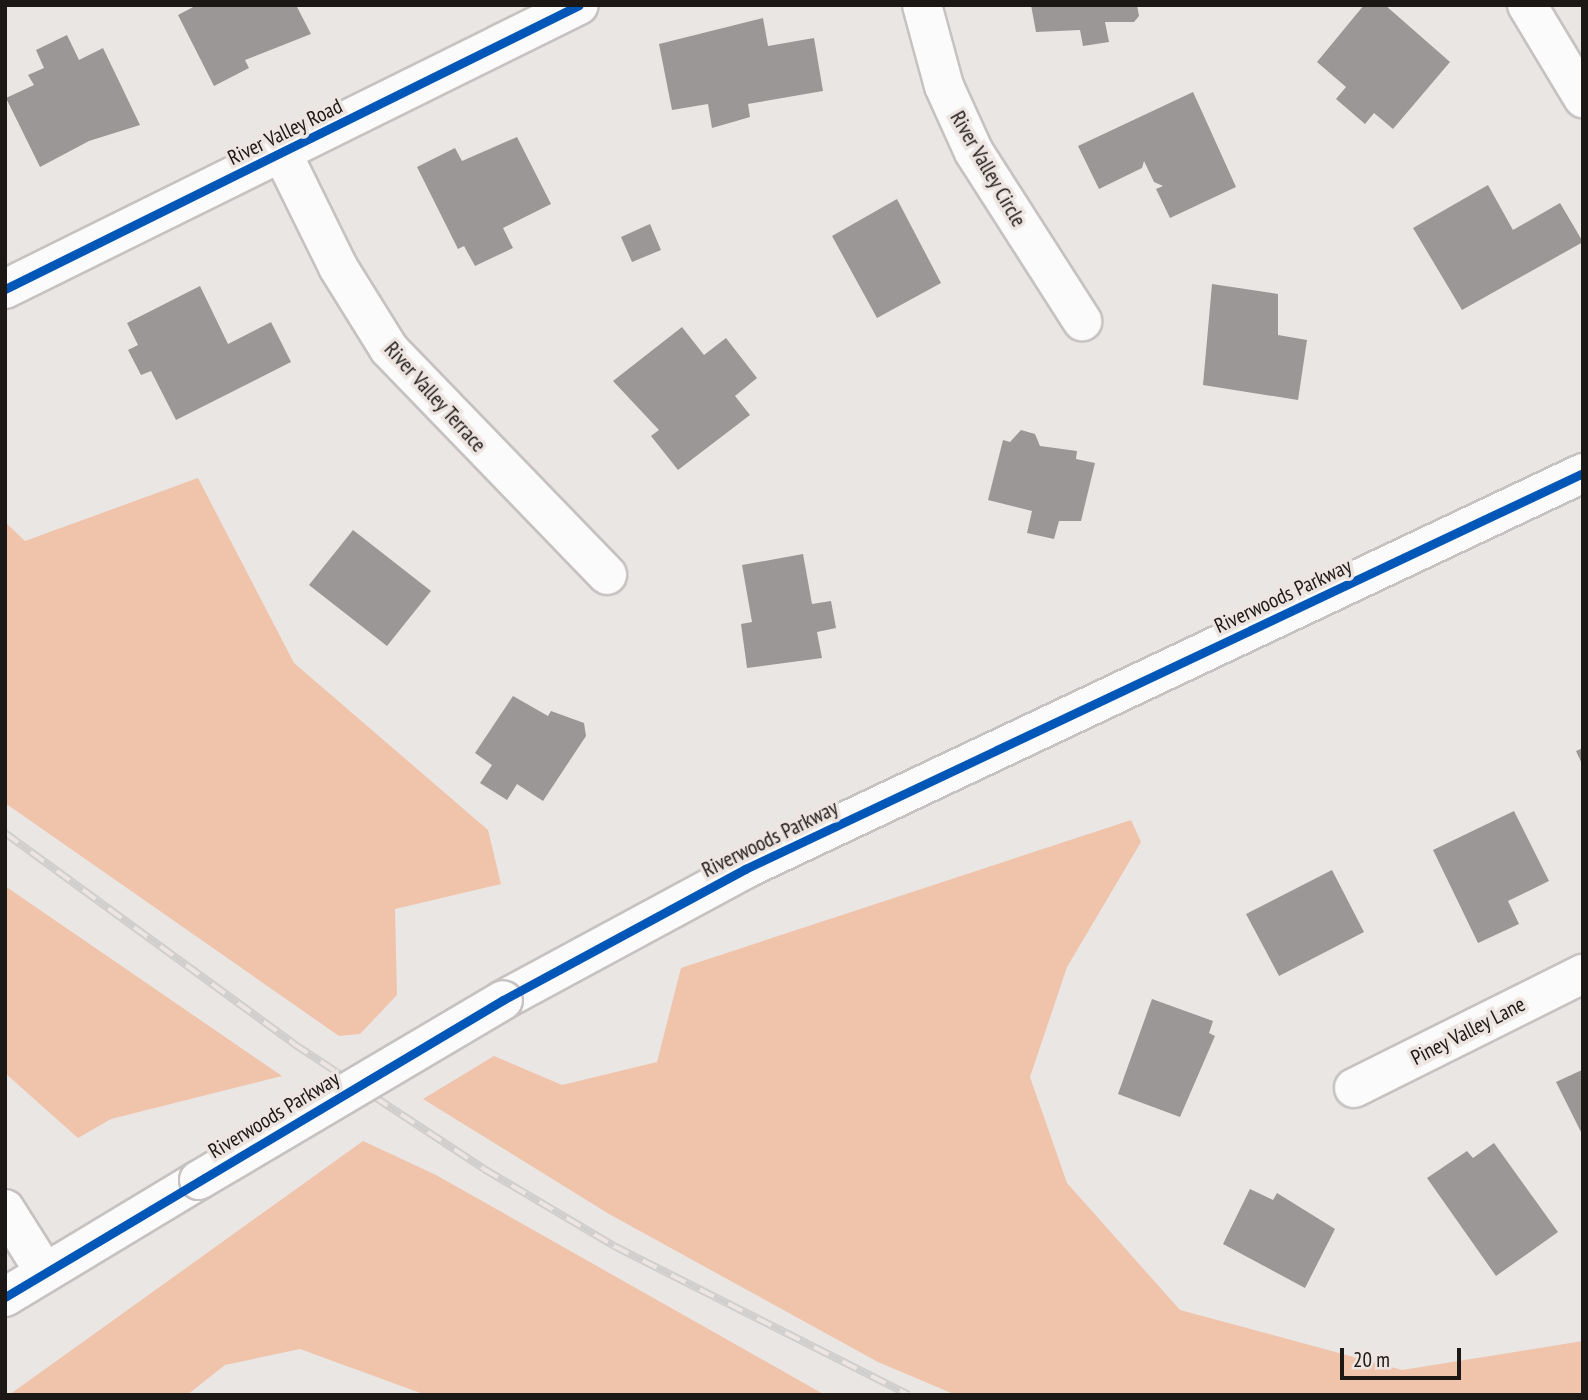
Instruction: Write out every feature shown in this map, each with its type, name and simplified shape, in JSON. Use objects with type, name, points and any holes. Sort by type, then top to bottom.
[{"type":"street","name":"River Valley Road","points":[[5,289],[579,5]]},
{"type":"street","name":"River Valley Circle","points":[[922,5],[964,132],[1082,321]]},
{"type":"street","points":[[1527,5],[1583,98]]},
{"type":"street","name":"River Valley Terrace","points":[[282,153],[338,267],[388,349],[607,575]]},
{"type":"street","name":"Riverwoods Parkway","points":[[5,1297],[44,1271],[503,1000],[745,869],[1583,473]]},
{"type":"street","name":"Piney Valley Lane","points":[[1354,1088],[1583,974]]},
{"type":"street","points":[[5,1209],[44,1271]]},
{"type":"shaded area","points":[[198,478],[294,663],[488,830],[501,884],[395,909],[397,995],[360,1034],[339,1036],[5,803],[5,522],[25,541]]},
{"type":"shaded area","points":[[1131,820],[1141,842],[1067,967],[1030,1077],[1067,1183],[1180,1310],[1402,1370],[1583,1341],[1583,1395],[956,1395],[878,1362],[609,1214],[423,1099],[494,1056],[562,1085],[657,1062],[681,968]]},
{"type":"shaded area","points":[[5,886],[282,1076],[111,1119],[78,1138],[5,1073]]},
{"type":"shaded area","points":[[363,1141],[436,1175],[825,1395],[426,1395],[300,1349],[225,1365],[187,1395],[9,1395]]},
{"type":"building","points":[[197,5],[296,5],[311,34],[245,60],[249,68],[214,86],[178,15]]},
{"type":"building","points":[[1031,5],[1137,5],[1139,16],[1134,22],[1105,22],[1109,42],[1083,46],[1080,30],[1036,32]]},
{"type":"building","points":[[1364,5],[1385,5],[1450,62],[1393,129],[1374,113],[1365,124],[1336,99],[1346,87],[1317,62]]},
{"type":"building","points":[[763,18],[768,46],[814,38],[823,91],[748,104],[750,117],[712,128],[708,104],[672,110],[659,44]]},
{"type":"building","points":[[67,35],[79,60],[103,48],[140,125],[89,141],[40,167],[6,98],[34,85],[28,75],[44,68],[36,50]]},
{"type":"building","points":[[1193,92],[1236,187],[1170,218],[1156,189],[1163,186],[1154,182],[1144,161],[1142,168],[1099,189],[1078,146]]},
{"type":"building","points":[[517,137],[551,204],[503,228],[513,248],[475,266],[464,246],[458,249],[417,167],[455,148],[462,161]]},
{"type":"building","points":[[1488,185],[1513,230],[1560,203],[1583,242],[1462,310],[1413,228]]},
{"type":"building","points":[[897,199],[941,283],[877,318],[832,236]]},
{"type":"building","points":[[650,224],[661,250],[632,262],[621,237]]},
{"type":"building","points":[[1212,284],[1278,294],[1278,335],[1307,340],[1298,400],[1203,385]]},
{"type":"building","points":[[200,286],[228,344],[271,322],[291,362],[176,420],[151,371],[141,375],[128,350],[138,345],[127,323]]},
{"type":"building","points":[[682,327],[704,355],[726,338],[757,378],[735,396],[750,415],[678,470],[651,436],[659,430],[613,381]]},
{"type":"building","points":[[1021,430],[1035,434],[1040,446],[1077,451],[1076,459],[1095,463],[1081,521],[1059,521],[1054,539],[1027,533],[1032,511],[988,500],[1003,440],[1010,442]]},
{"type":"building","points":[[353,530],[431,591],[387,646],[309,585]]},
{"type":"building","points":[[803,554],[812,604],[831,601],[836,628],[817,632],[822,658],[747,668],[741,624],[752,622],[742,565]]},
{"type":"building","points":[[513,696],[548,716],[551,711],[584,723],[586,736],[543,801],[517,784],[507,800],[480,783],[492,765],[475,753]]},
{"type":"building","points":[[1583,748],[1583,766],[1576,751]]},
{"type":"building","points":[[1514,811],[1549,881],[1508,901],[1519,924],[1478,943],[1433,850]]},
{"type":"building","points":[[1332,870],[1364,932],[1279,976],[1246,914]]},
{"type":"building","points":[[1152,999],[1213,1021],[1209,1033],[1215,1036],[1180,1117],[1118,1094]]},
{"type":"building","points":[[1583,1071],[1583,1136],[1556,1082]]},
{"type":"building","points":[[1494,1143],[1558,1232],[1496,1276],[1427,1178],[1467,1151],[1473,1158]]},
{"type":"building","points":[[1250,1189],[1273,1200],[1277,1193],[1335,1229],[1305,1288],[1223,1244]]},
{"type":"railway","points":[[5,833],[294,1044],[484,1169],[614,1246],[909,1395]]},
{"type":"cycle path","points":[[5,289],[579,5]]},
{"type":"cycle path","points":[[5,1297],[503,1000],[745,869],[1583,473]]}]
